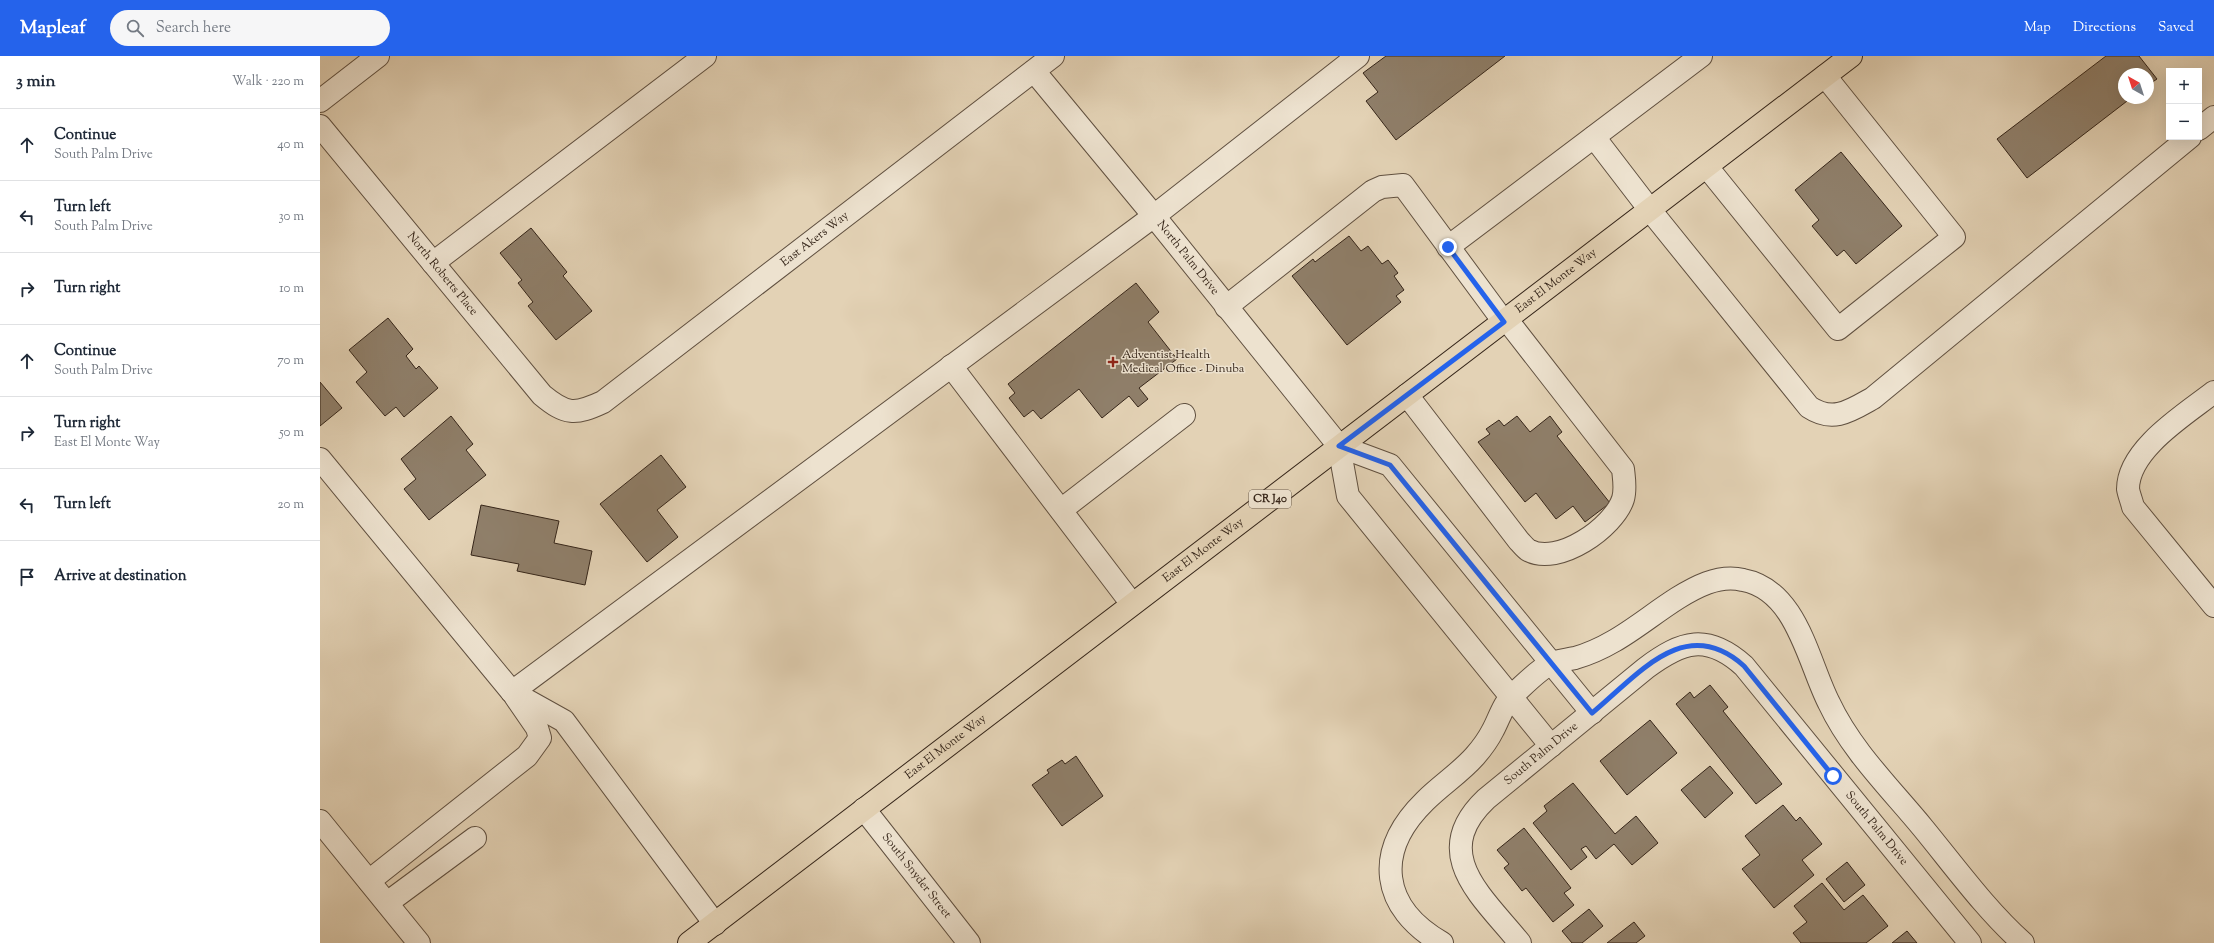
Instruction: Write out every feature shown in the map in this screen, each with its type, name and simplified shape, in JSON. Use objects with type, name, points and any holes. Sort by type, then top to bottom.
[{"type":"main road","name":"East El Monte Way","points":[[689,943],[1852,56]]},
{"type":"street","points":[[320,101],[378,56]]},
{"type":"street","points":[[433,263],[705,56]]},
{"type":"street","name":"East Akers Way","points":[[572,411],[588,409],[603,402],[1053,56]]},
{"type":"street","points":[[512,692],[1154,216],[1358,56]]},
{"type":"street","points":[[1448,247],[1701,56]]},
{"type":"street","name":"North Palm Drive","points":[[1034,71],[1154,216],[1339,446]]},
{"type":"street","points":[[1707,166],[1838,329],[1954,237],[1825,76]]},
{"type":"street","points":[[2202,127],[2214,117]]},
{"type":"street","name":"North Roberts Place","points":[[320,126],[542,395],[558,408],[572,411]]},
{"type":"street","points":[[1594,137],[1650,210],[1809,407],[1820,414],[1835,414],[1852,410],[1873,398],[2186,140]]},
{"type":"street","points":[[1226,307],[1373,191],[1382,187],[1403,186],[1448,247],[1622,469],[1625,484],[1623,499],[1616,514],[1600,530],[1570,548],[1544,553],[1528,550],[1519,541],[1407,395]]},
{"type":"street","points":[[951,366],[1132,604]]},
{"type":"street","points":[[2214,392],[2154,440],[2140,456],[2132,472],[2128,490],[2133,507],[2214,606]]},
{"type":"street","points":[[1061,510],[1184,414]]},
{"type":"street","points":[[1339,446],[1390,465],[1592,713]]},
{"type":"street","points":[[1339,446],[1348,496],[1551,746]]},
{"type":"street","points":[[320,460],[512,692],[537,728],[540,738],[527,756],[369,881]]},
{"type":"street","points":[[1442,943],[1422,931],[1401,907],[1394,891],[1391,878],[1394,848],[1411,817],[1424,802],[1458,772],[1485,744],[1510,697],[1551,663],[1593,652],[1685,594],[1706,583],[1726,578],[1745,580],[1761,587],[1777,599],[1791,614],[1799,629],[1829,705],[1854,744],[1988,906],[2023,943]]},
{"type":"street","name":"South Palm Drive","points":[[1520,943],[1466,876],[1461,862],[1460,846],[1463,832],[1476,808],[1665,653],[1684,645],[1702,644],[1717,647],[1730,654],[1744,666],[1970,943]]},
{"type":"street","points":[[512,692],[564,721],[714,924]]},
{"type":"street","name":"South Snyder Street","points":[[864,809],[969,943]]},
{"type":"street","points":[[320,821],[419,943]]},
{"type":"street","points":[[387,903],[475,838]]},
{"type":"building","points":[[1386,56],[1505,56],[1396,140],[1366,101],[1378,92],[1363,73]]},
{"type":"building","points":[[2106,56],[2139,56],[2148,68],[2118,68],[2118,104],[2123,104],[2027,178],[1997,139]]},
{"type":"building","points":[[1841,152],[1902,226],[1856,264],[1844,250],[1837,256],[1812,226],[1819,220],[1795,190]]},
{"type":"building","points":[[531,228],[567,272],[563,276],[592,311],[556,340],[528,306],[533,302],[518,283],[522,280],[500,253]]},
{"type":"building","points":[[1349,236],[1361,251],[1368,246],[1382,264],[1388,260],[1398,273],[1394,276],[1404,290],[1396,296],[1401,302],[1347,345],[1292,276],[1313,259],[1315,262]]},
{"type":"building","points":[[1136,283],[1159,312],[1148,322],[1177,359],[1139,388],[1148,399],[1138,407],[1129,396],[1102,418],[1079,389],[1041,419],[1033,410],[1024,417],[1009,398],[1015,393],[1008,384]]},
{"type":"building","points":[[388,318],[413,349],[406,356],[416,369],[419,366],[438,388],[404,417],[396,407],[385,416],[356,382],[367,372],[349,350]]},
{"type":"building","points":[[320,382],[342,408],[320,426]]},
{"type":"building","points":[[451,416],[473,444],[466,450],[486,475],[429,520],[404,489],[416,479],[401,459]]},
{"type":"building","points":[[1517,416],[1530,432],[1550,416],[1562,432],[1557,436],[1610,503],[1585,522],[1573,506],[1556,519],[1536,493],[1525,502],[1478,442],[1490,434],[1486,429],[1499,420],[1504,426]]},
{"type":"building","points":[[661,455],[686,487],[657,510],[678,537],[647,562],[600,504]]},
{"type":"building","points":[[481,505],[559,521],[554,543],[592,551],[585,585],[517,571],[519,564],[471,555]]},
{"type":"building","points":[[1710,685],[1728,707],[1723,711],[1782,784],[1756,804],[1676,704],[1690,692],[1694,698]]},
{"type":"building","points":[[1650,720],[1677,753],[1627,795],[1600,761]]},
{"type":"building","points":[[1076,756],[1103,796],[1062,826],[1032,785],[1049,773],[1047,770],[1062,760],[1065,764]]},
{"type":"building","points":[[1710,766],[1733,793],[1705,818],[1681,790]]},
{"type":"building","points":[[1573,783],[1615,834],[1636,816],[1658,843],[1632,865],[1614,844],[1596,859],[1586,846],[1581,849],[1587,857],[1571,870],[1533,823],[1547,811],[1544,806]]},
{"type":"building","points":[[1783,805],[1796,821],[1800,817],[1822,844],[1802,860],[1814,875],[1774,908],[1742,869],[1760,855],[1745,836]]},
{"type":"building","points":[[1524,828],[1571,888],[1564,893],[1574,905],[1553,922],[1526,888],[1522,891],[1504,868],[1509,864],[1497,850]]},
{"type":"building","points":[[1847,862],[1865,885],[1844,902],[1826,879]]},
{"type":"building","points":[[1822,883],[1844,910],[1863,895],[1888,926],[1866,943],[1801,943],[1793,933],[1807,922],[1794,906]]},
{"type":"building","points":[[1589,909],[1603,926],[1582,943],[1572,943],[1562,931]]},
{"type":"building","points":[[1634,922],[1645,936],[1636,943],[1607,943]]},
{"type":"building","points":[[1907,931],[1917,943],[1892,943]]},
{"type":"place","name":"Adventist Health Medical Office - Dinuba","points":[[1113,362]]},
{"type":"route","points":[[1448,247],[1504,322],[1339,446],[1390,465],[1592,713],[1665,653],[1684,645],[1702,644],[1717,647],[1730,654],[1744,666],[1833,776]]}]
